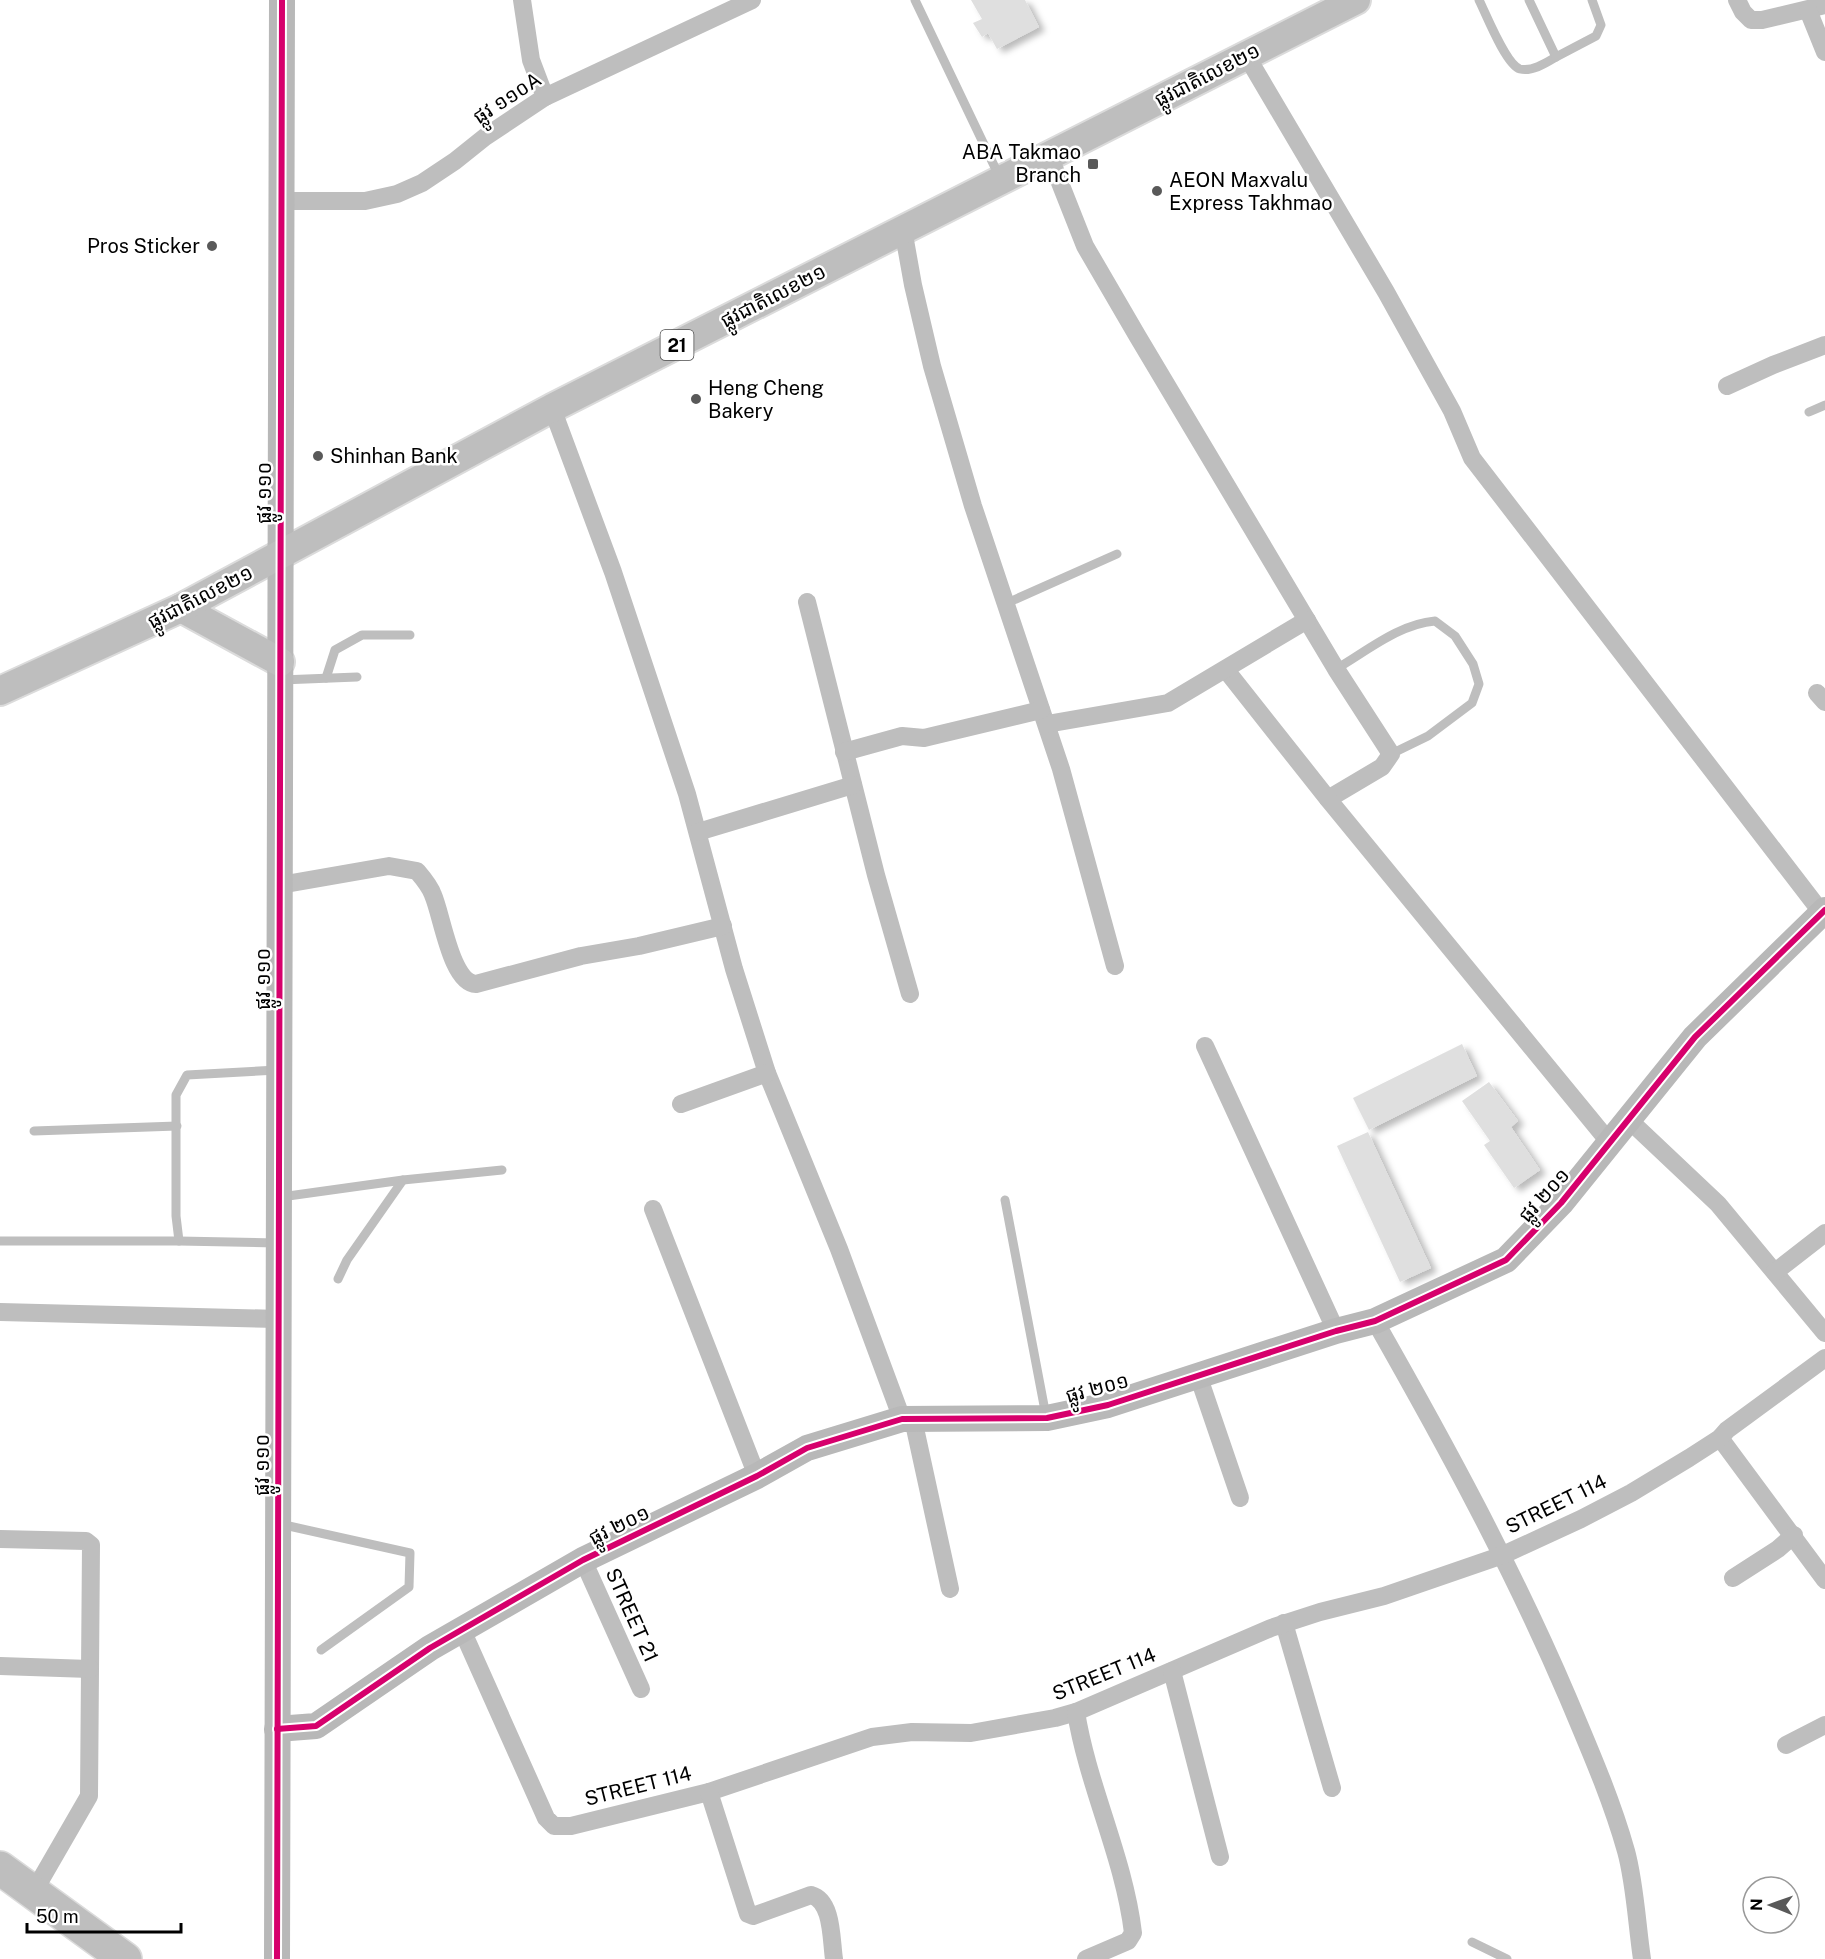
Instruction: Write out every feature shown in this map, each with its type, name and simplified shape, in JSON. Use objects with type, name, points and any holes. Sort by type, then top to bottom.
[{"type":"highway","points":[[0,1868],[125,1959]]},
{"type":"main road","name":"ផ្លូវជាតិលេខ២១","points":[[0,691],[181,608],[552,408],[1356,0]]},
{"type":"main road","points":[[181,608],[280,671]]},
{"type":"street","name":"ផ្លូវ ១១០","points":[[277,1959],[282,0]]},
{"type":"street","points":[[522,0],[531,60],[545,98]]},
{"type":"street","name":"ផ្លូវ ១១០A","points":[[281,201],[365,201],[398,194],[422,183],[485,137],[545,98],[752,0]]},
{"type":"street","points":[[1737,0],[1743,12],[1751,20],[1761,20],[1816,7],[1825,52]]},
{"type":"street","points":[[1246,55],[1391,302],[1452,411],[1472,458],[1824,912]]},
{"type":"street","points":[[1049,155],[1085,246],[1336,669],[1391,754],[1382,767],[1328,799]]},
{"type":"street","points":[[903,229],[913,285],[932,366],[973,506],[1044,717],[1114,966]]},
{"type":"street","points":[[1727,386],[1825,345]]},
{"type":"street","points":[[552,408],[613,572],[698,832],[734,969],[766,1073],[908,1419],[950,1589]]},
{"type":"street","points":[[807,602],[876,875],[910,994]]},
{"type":"street","points":[[844,752],[902,736],[924,738],[1044,717],[1168,703],[1307,620]]},
{"type":"street","points":[[1226,670],[1328,799],[1610,1143]]},
{"type":"street","points":[[698,832],[853,785]]},
{"type":"street","points":[[280,885],[389,866],[417,871],[433,893],[451,953],[462,978],[469,984],[582,956],[723,927]]},
{"type":"street","name":"ផ្លូវ ២០១","points":[[277,1729],[316,1726],[430,1648],[583,1560],[757,1476],[807,1448],[908,1419],[1047,1418],[1108,1405],[1336,1331],[1375,1321],[1506,1260],[1561,1203],[1695,1037],[1824,912]]},
{"type":"street","points":[[1205,1046],[1336,1331]]},
{"type":"street","points":[[681,1104],[766,1073]]},
{"type":"street","points":[[1629,1120],[1718,1204],[1825,1333]]},
{"type":"street","points":[[653,1209],[757,1476]]},
{"type":"street","points":[[1775,1272],[1825,1233]]},
{"type":"street","points":[[0,1312],[279,1319]]},
{"type":"street","points":[[1375,1321],[1433,1422],[1503,1555],[1539,1629],[1603,1780],[1626,1853],[1642,1959]]},
{"type":"street","name":"STREET 114","points":[[462,1630],[546,1818],[554,1826],[572,1826],[709,1792],[872,1737],[912,1732],[971,1733],[1076,1712],[1208,1653],[1284,1623],[1384,1596],[1503,1555],[1631,1493],[1720,1438],[1727,1430],[1825,1358]]},
{"type":"street","points":[[1198,1375],[1240,1498]]},
{"type":"street","points":[[1720,1438],[1783,1524],[1794,1535],[1825,1580]]},
{"type":"street","points":[[1733,1578],[1778,1549],[1794,1535]]},
{"type":"street","points":[[0,1539],[86,1541],[91,1545],[89,1796],[33,1893]]},
{"type":"street","name":"STREET 21","points":[[583,1560],[641,1689]]},
{"type":"street","points":[[1284,1623],[1332,1788]]},
{"type":"street","points":[[0,1666],[90,1669]]},
{"type":"street","points":[[1172,1671],[1220,1857]]},
{"type":"street","points":[[1076,1712],[1080,1736],[1128,1901],[1133,1933],[1128,1941],[1091,1958]]},
{"type":"street","points":[[1786,1745],[1825,1725]]},
{"type":"street","points":[[709,1792],[748,1914],[753,1916],[811,1895],[822,1900],[829,1919],[834,1959]]},
{"type":"lane","points":[[915,0],[1001,180]]},
{"type":"lane","points":[[1479,0],[1510,62],[1520,69],[1533,68],[1596,36],[1601,25],[1592,0]]},
{"type":"lane","points":[[1529,0],[1556,57]]},
{"type":"lane","points":[[1809,412],[1825,405]]},
{"type":"lane","points":[[1007,603],[1117,554]]},
{"type":"lane","points":[[1336,669],[1402,630],[1420,622],[1435,621],[1455,636],[1473,664],[1479,684],[1472,703],[1428,736],[1391,754]]},
{"type":"lane","points":[[326,678],[335,650],[362,635],[410,635]]},
{"type":"lane","points":[[280,671],[326,678],[357,677]]},
{"type":"lane","points":[[179,1240],[176,1216],[176,1095],[187,1075],[279,1070]]},
{"type":"lane","points":[[34,1131],[177,1126]]},
{"type":"lane","points":[[279,1197],[403,1180],[502,1170]]},
{"type":"lane","points":[[338,1279],[347,1260],[403,1180]]},
{"type":"lane","points":[[1005,1200],[1047,1418]]},
{"type":"lane","points":[[0,1241],[179,1240],[279,1243]]},
{"type":"lane","points":[[278,1523],[410,1553],[409,1587],[321,1650]]},
{"type":"lane","points":[[1472,1942],[1507,1959]]},
{"type":"building","points":[[971,0],[1025,0],[1039,27],[997,49],[988,33],[982,37],[973,23],[982,19]]},
{"type":"building","points":[[1462,1044],[1477,1076],[1369,1130],[1353,1098]]},
{"type":"building","points":[[1489,1082],[1518,1121],[1511,1127],[1540,1170],[1514,1188],[1484,1145],[1490,1141],[1462,1101]]},
{"type":"building","points":[[1368,1132],[1431,1268],[1400,1282],[1337,1146]]},
{"type":"cycle path","points":[[277,1959],[282,0]]},
{"type":"cycle path","points":[[277,1729],[316,1726],[430,1648],[583,1560],[757,1476],[807,1448],[902,1419],[1047,1418],[1108,1405],[1336,1331],[1375,1321],[1506,1260],[1561,1203],[1695,1037],[1825,910]]},
{"type":"place","name":"ABA Takmao Branch","points":[[1093,164]]},
{"type":"place","name":"AEON Maxvalu Express Takhmao","points":[[1157,191]]},
{"type":"place","name":"Pros Sticker","points":[[212,246]]},
{"type":"place","name":"Heng Cheng Bakery","points":[[696,399]]},
{"type":"place","name":"Shinhan Bank","points":[[318,456]]}]
